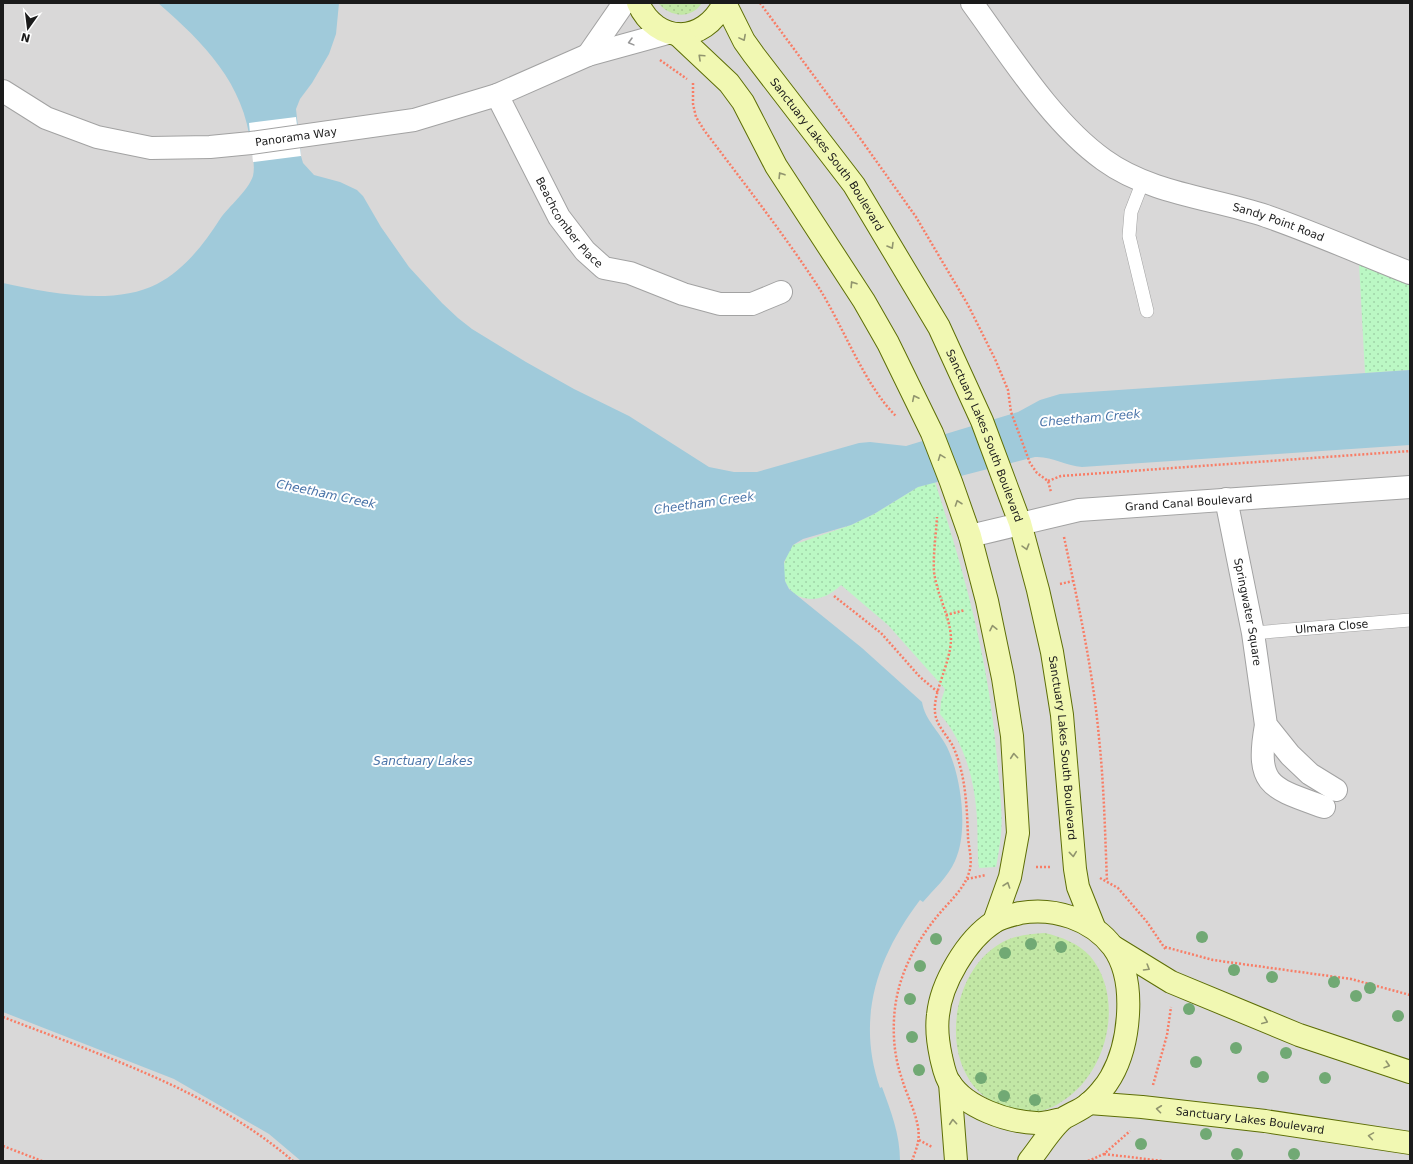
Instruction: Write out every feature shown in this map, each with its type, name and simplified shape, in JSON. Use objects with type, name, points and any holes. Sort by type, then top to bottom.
[{"type":"street","points":[[588,54],[624,3]]},
{"type":"street","points":[[638,3],[643,15],[654,26],[673,33],[693,33],[707,26],[718,15],[725,3]]},
{"type":"street","name":"Sanctuary Lakes South Boulevard","points":[[725,3],[751,51],[854,185],[940,327],[982,421],[1020,523],[1038,590],[1052,652],[1062,715],[1075,869],[1078,887],[1094,927]]},
{"type":"street","name":"Sandy Point Road","points":[[972,3],[1051,110],[1071,134],[1104,161],[1143,181],[1267,216],[1410,273]]},
{"type":"street","points":[[673,33],[729,83],[743,102],[776,166],[864,300],[888,343],[932,432],[951,482],[970,536],[987,600],[1003,678],[1012,736],[1017,790],[1018,833],[1010,877],[994,922]]},
{"type":"street","name":"Panorama Way","points":[[3,91],[46,118],[76,131],[126,144],[151,148],[180,149],[251,144],[414,120],[497,94],[588,54],[673,33]]},
{"type":"street","name":"Beachcomber Place","points":[[497,94],[559,217],[585,251],[604,268],[630,273],[683,294],[720,304],[752,304],[781,292]]},
{"type":"street","name":"Grand Canal Boulevard","points":[[970,536],[1079,510],[1410,487]]},
{"type":"street","name":"Springwater Square","points":[[1226,499],[1253,633],[1266,725],[1262,748],[1264,773],[1270,782],[1284,793],[1333,800],[1290,755],[1266,725]]},
{"type":"street","points":[[956,1161],[950,1083],[943,1063],[937,1036],[938,1014],[944,990],[954,968],[969,946],[994,922],[1019,914],[1040,911],[1067,916],[1094,927],[1114,948],[1171,982],[1298,1036],[1410,1072]]},
{"type":"street","points":[[1029,1161],[1063,1119],[1089,1103],[1110,1078],[1120,1057],[1128,1026],[1128,1004],[1123,966],[1114,948]]},
{"type":"street","points":[[950,1083],[969,1102],[990,1113],[1010,1120],[1038,1123],[1063,1119]]},
{"type":"street","name":"Sanctuary Lakes Boulevard","points":[[1089,1103],[1150,1108],[1410,1142]]},
{"type":"lane","points":[[1143,181],[1131,212],[1129,236],[1147,311]]},
{"type":"lane","name":"Ulmara Close","points":[[1253,633],[1410,620]]},
{"type":"path","points":[[760,3],[916,217],[968,305],[995,359],[1008,390],[1011,412],[1030,463],[1037,473],[1048,481],[1058,514],[1071,569],[1094,692],[1103,788],[1107,881]]},
{"type":"path","points":[[628,43],[669,66],[694,84],[692,93],[693,104],[696,117],[700,124],[818,288],[871,382],[887,407],[898,418]]},
{"type":"path","points":[[1048,481],[1061,476],[1410,451]]},
{"type":"path","points":[[912,1161],[919,1140],[915,1117],[896,1059],[893,1038],[894,1017],[899,987],[910,956],[926,931],[967,879],[970,868],[965,795],[955,750],[937,722],[935,709],[938,693],[948,660],[951,639],[949,626],[934,572],[934,552],[938,510]]},
{"type":"path","points":[[834,596],[881,633],[920,677],[938,693]]},
{"type":"path","points":[[1165,947],[1213,960],[1351,979],[1410,995]]},
{"type":"path","points":[[3,1017],[171,1083],[266,1138],[293,1161]]},
{"type":"path","points":[[3,1146],[35,1160],[42,1161]]},
{"type":"path","points":[[1104,1154],[1163,1161]]},
{"type":"shaded area","name":"Sanctuary Lakes","points":[[3,3],[1410,3],[1410,1161],[3,1161]]},
{"type":"green space","points":[[658,3],[702,3],[692,12],[680,15],[668,11]]},
{"type":"green space","points":[[1359,263],[1410,284],[1410,370],[1365,373]]},
{"type":"green space","points":[[935,482],[966,585],[982,653],[988,687],[1001,806],[1001,834],[996,867],[979,868],[976,805],[971,777],[956,737],[940,714],[941,701],[945,689],[888,625],[841,585],[828,595],[815,599],[803,598],[793,593],[786,584],[783,573],[785,560],[793,545],[851,525],[874,514],[918,487]]},
{"type":"green space","points":[[1045,933],[1069,941],[1080,947],[1090,956],[1101,974],[1107,993],[1109,1014],[1106,1035],[1100,1055],[1090,1074],[1077,1090],[1053,1107],[1038,1112],[1024,1112],[1002,1106],[989,1100],[974,1086],[966,1074],[959,1057],[956,1039],[956,1020],[966,984],[975,968],[987,954],[1001,943],[1012,938],[1028,934]]},
{"type":"water","name":"Sanctuary Lakes","points":[[158,3],[339,3],[336,34],[329,54],[312,83],[300,99],[296,109],[303,163],[314,175],[340,182],[357,190],[363,196],[381,227],[409,267],[442,303],[472,329],[574,389],[629,416],[709,467],[734,472],[757,472],[859,443],[870,442],[906,446],[1018,412],[1040,400],[1060,394],[1410,370],[1410,445],[1082,467],[1047,458],[1035,457],[918,487],[874,514],[851,525],[803,539],[793,545],[784,562],[785,581],[789,589],[862,648],[922,702],[929,720],[944,741],[952,759],[962,804],[962,835],[955,861],[945,878],[923,902],[920,900],[905,922],[892,944],[882,966],[875,989],[871,1013],[870,1037],[873,1062],[880,1088],[882,1087],[894,1123],[900,1151],[900,1161],[301,1161],[269,1134],[174,1079],[3,1012],[3,283],[60,294],[81,296],[122,295],[140,291],[157,284],[185,264],[193,256],[224,214],[251,182],[254,173],[247,123],[231,84],[206,49]]},
{"type":"pier","points":[[296,117],[301,156],[253,162],[249,123]]},
{"type":"water label","name":"Cheetham Creek","points":[[1090,418]]},
{"type":"water label","name":"Cheetham Creek","points":[[326,494]]},
{"type":"water label","name":"Cheetham Creek","points":[[704,503]]}]
